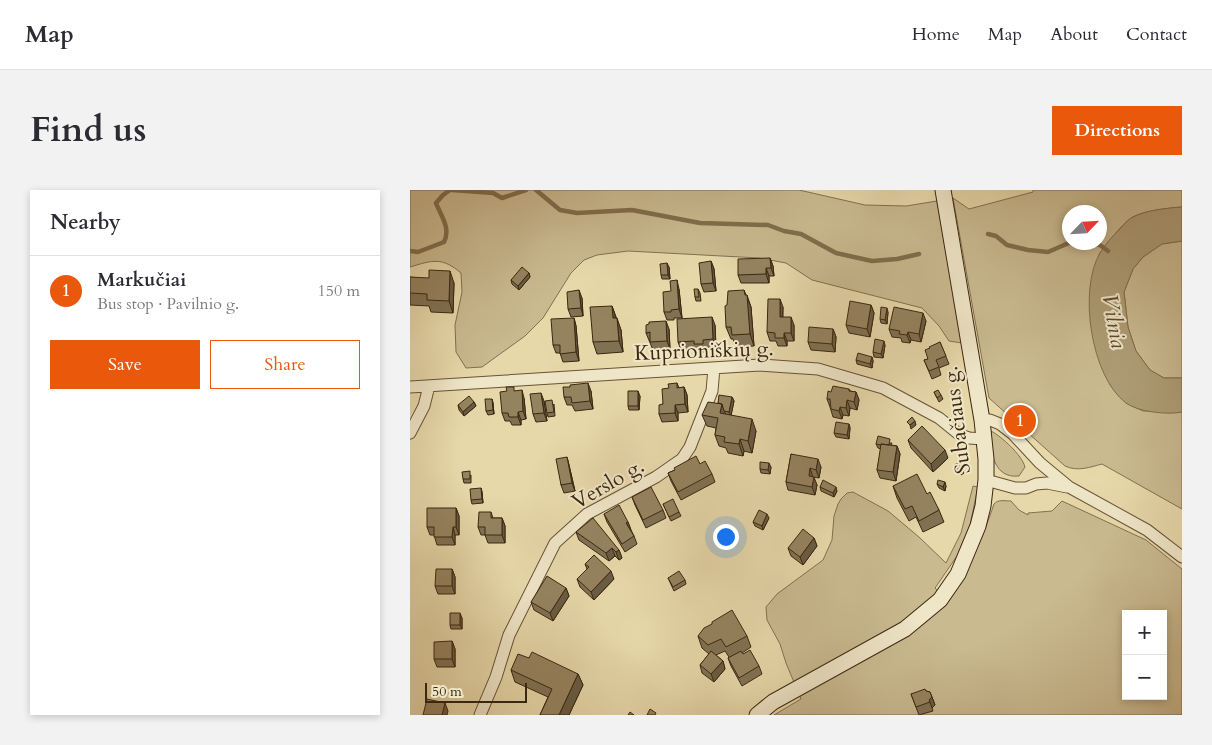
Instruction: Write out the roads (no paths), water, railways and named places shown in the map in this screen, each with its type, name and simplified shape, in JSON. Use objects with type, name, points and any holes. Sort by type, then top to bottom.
[{"type":"street","name":"Subačiaus g.","points":[[758,715],[773,702],[906,629],[940,600],[958,574],[975,533],[983,506],[986,480],[984,439],[942,190]]},
{"type":"street","name":"Kuprioniškių g.","points":[[410,387],[760,365],[818,370],[883,388],[939,418],[960,435],[984,439]]},
{"type":"street","name":"Verslo g.","points":[[480,715],[496,676],[509,635],[555,543],[587,514],[656,477],[682,459],[690,447],[712,391],[714,368]]},
{"type":"street","points":[[410,433],[424,406],[430,386]]},
{"type":"street","points":[[982,420],[990,420],[1000,424],[1013,434],[1040,463],[1069,487],[1147,530],[1182,557]]},
{"type":"street","points":[[1036,484],[1040,475],[1040,463]]},
{"type":"street","points":[[986,480],[1015,488],[1026,488],[1036,484],[1056,484],[1069,487]]},
{"type":"water","name":"Vilnia","points":[[1182,207],[1182,241],[1162,244],[1143,257],[1133,269],[1124,292],[1128,327],[1136,351],[1150,370],[1164,378],[1182,378],[1182,412],[1169,413],[1138,409],[1126,403],[1114,391],[1104,374],[1097,354],[1089,310],[1093,269],[1102,250],[1107,250],[1107,243],[1111,238],[1129,219],[1151,211]]},
{"type":"waterway","points":[[410,251],[418,252],[444,242],[446,227],[436,203],[450,190]]},
{"type":"waterway","points":[[452,190],[493,193],[502,198],[526,190]]},
{"type":"waterway","points":[[536,190],[560,210],[577,213],[632,210],[700,223],[768,225],[784,231],[801,234],[836,253],[872,261],[897,259],[919,254]]},
{"type":"waterway","points":[[988,234],[996,236],[1007,245],[1028,250],[1048,252],[1062,246]]},
{"type":"place","name":"Markučiai","points":[[1020,421]]}]
